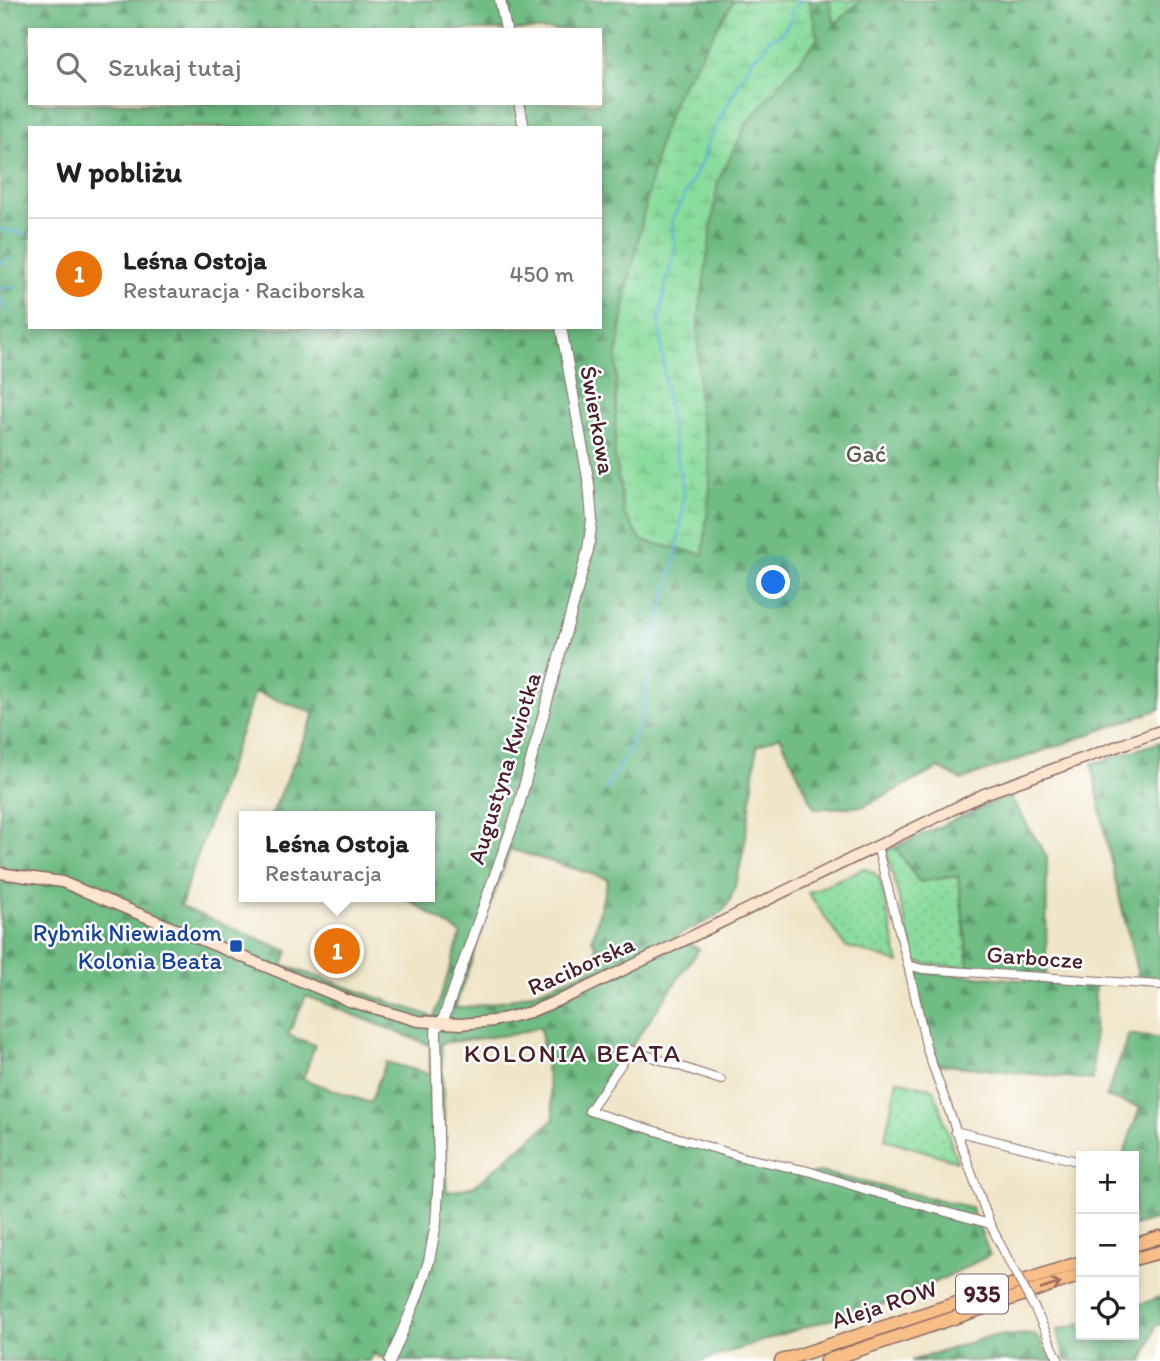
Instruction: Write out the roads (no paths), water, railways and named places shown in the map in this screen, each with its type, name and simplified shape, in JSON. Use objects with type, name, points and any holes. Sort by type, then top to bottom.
[{"type":"main road","name":"Raciborska","points":[[0,873],[62,882],[349,1001],[399,1017],[439,1024],[493,1021],[552,1004],[984,794],[1160,731]]},
{"type":"main road","points":[[1139,1243],[1160,1237]]},
{"type":"main road","points":[[1139,1258],[1160,1252]]},
{"type":"main road","name":"Aleja ROW","points":[[781,1361],[1076,1264]]},
{"type":"main road","name":"Aleja ROW","points":[[826,1361],[1076,1277]]},
{"type":"street","points":[[500,0],[506,28]]},
{"type":"street","points":[[519,105],[524,126]]},
{"type":"street","name":"Świerkowa","points":[[561,329],[589,484],[592,520]]},
{"type":"street","name":"Augustyna Kwiotka","points":[[390,1361],[429,1261],[436,1223],[439,1176],[434,1046],[439,1024],[444,1017],[516,816],[588,550],[592,520]]},
{"type":"street","points":[[877,846],[927,1051],[955,1131],[990,1224],[1059,1361]]},
{"type":"street","name":"Garbocze","points":[[908,965],[922,969],[1160,985]]},
{"type":"street","points":[[721,1080],[631,1050],[589,1111],[746,1158],[808,1171],[990,1224]]},
{"type":"street","points":[[955,1131],[1076,1161]]},
{"type":"waterway","points":[[605,789],[629,750],[642,715],[650,660],[677,550],[684,496],[667,401],[659,320],[676,250],[671,222],[703,160],[708,140],[753,58],[764,49],[768,39],[780,36],[792,18],[791,11],[801,0]]},
{"type":"waterway","points":[[0,229],[27,234]]},
{"type":"waterway","points":[[0,263],[10,258]]},
{"type":"waterway","points":[[0,288],[18,287]]},
{"type":"waterway","points":[[0,298],[7,314]]},
{"type":"place","name":"Rybnik Niewiadom Kolonia Beata","points":[[236,946]]},
{"type":"place","name":"Leśna Ostoja","points":[[337,951]]},
{"type":"district","name":"KOLONIA BEATA","points":[[573,1053]]},
{"type":"park label","name":"Gać","points":[[866,453]]}]
